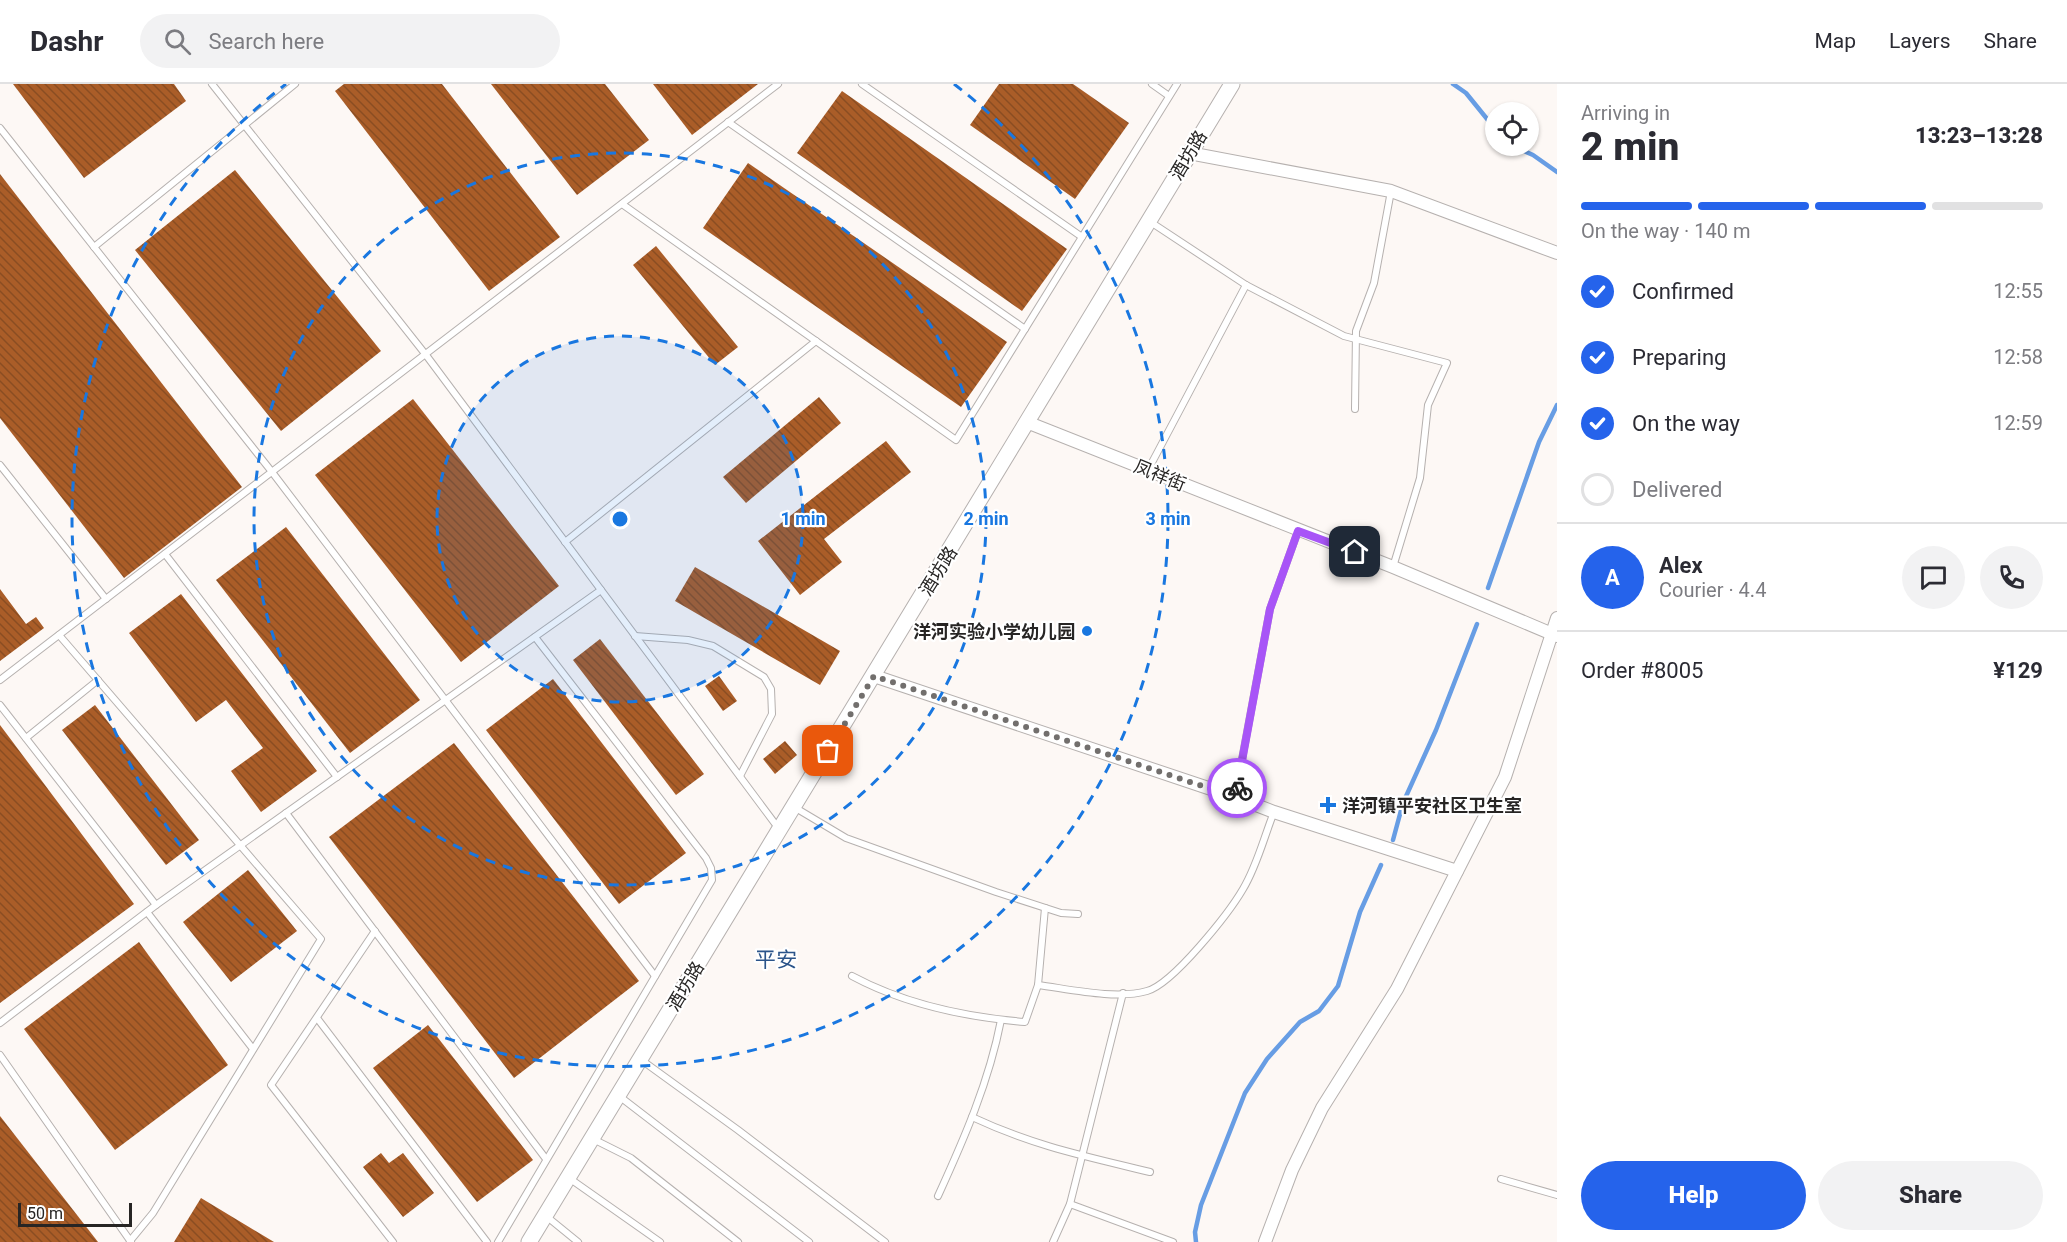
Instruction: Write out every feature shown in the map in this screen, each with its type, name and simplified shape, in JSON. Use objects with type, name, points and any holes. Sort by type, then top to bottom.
[{"type":"street","name":"酒坊路","points":[[529,1242],[1029,423],[1188,153],[1232,84]]},
{"type":"street","points":[[1188,153],[1391,191],[1557,253]]},
{"type":"street","name":"凤祥街","points":[[1029,423],[1393,567],[1555,635]]},
{"type":"street","points":[[1268,1241],[1292,1170],[1322,1108],[1397,988],[1505,777],[1555,635],[1557,618]]},
{"type":"street","points":[[874,676],[1457,872]]},
{"type":"lane","points":[[212,84],[426,355],[779,830]]},
{"type":"lane","points":[[94,247],[243,123],[295,84]]},
{"type":"lane","points":[[0,680],[778,84]]},
{"type":"lane","points":[[862,84],[1082,237]]},
{"type":"lane","points":[[1152,84],[1169,96]]},
{"type":"lane","points":[[622,204],[956,440],[1177,84]]},
{"type":"lane","points":[[728,122],[1025,329]]},
{"type":"lane","points":[[0,128],[272,472],[655,976]]},
{"type":"lane","points":[[1355,409],[1356,331],[1374,283],[1391,191]]},
{"type":"lane","points":[[1149,220],[1246,285],[1344,336],[1447,363],[1428,405],[1420,478],[1393,567]]},
{"type":"lane","points":[[1147,470],[1246,285]]},
{"type":"lane","points":[[565,542],[816,341]]},
{"type":"lane","points":[[0,465],[106,599]]},
{"type":"lane","points":[[1235,797],[1270,609],[1298,531]]},
{"type":"lane","points":[[165,554],[337,777]]},
{"type":"lane","points":[[0,1023],[156,905],[601,590]]},
{"type":"lane","points":[[0,1055],[131,1242],[153,1213],[321,939],[59,635]]},
{"type":"lane","points":[[635,636],[688,640],[714,646],[764,677],[771,689],[772,714],[740,776]]},
{"type":"lane","points":[[498,1242],[712,880],[711,868],[535,637]]},
{"type":"lane","points":[[26,738],[98,680]]},
{"type":"lane","points":[[0,705],[156,905]]},
{"type":"lane","points":[[793,807],[846,838],[1061,913],[1078,914]]},
{"type":"lane","points":[[1038,985],[1095,993],[1123,993],[1147,991],[1164,982],[1195,951],[1244,889],[1274,812]]},
{"type":"lane","points":[[286,813],[546,1159]]},
{"type":"lane","points":[[852,976],[921,1005],[1001,1020],[1025,1022],[1038,985],[1046,908]]},
{"type":"lane","points":[[147,912],[254,1049]]},
{"type":"lane","points":[[375,931],[271,1085],[393,1242]]},
{"type":"lane","points":[[1053,1242],[1070,1204],[1123,993]]},
{"type":"lane","points":[[316,1018],[488,1242]]},
{"type":"lane","points":[[938,1196],[993,1063],[1001,1020]]},
{"type":"lane","points":[[640,1059],[885,1242]]},
{"type":"lane","points":[[618,1095],[808,1242]]},
{"type":"lane","points":[[972,1116],[1014,1137],[1150,1172]]},
{"type":"lane","points":[[592,1138],[631,1158],[738,1242]]},
{"type":"lane","points":[[568,1178],[660,1242]]},
{"type":"lane","points":[[1501,1179],[1557,1195]]},
{"type":"lane","points":[[1070,1204],[1173,1242]]},
{"type":"lane","points":[[545,1216],[578,1242]]},
{"type":"building","points":[[13,84],[174,84],[186,101],[84,178]]},
{"type":"building","points":[[344,84],[442,84],[560,237],[489,291],[335,91]]},
{"type":"building","points":[[491,84],[605,84],[649,140],[577,195]]},
{"type":"building","points":[[653,84],[758,84],[692,135]]},
{"type":"building","points":[[999,84],[1073,84],[1129,123],[1075,199],[970,125]]},
{"type":"building","points":[[842,91],[1067,249],[1022,311],[797,153]]},
{"type":"building","points":[[748,163],[1007,342],[961,407],[703,228]]},
{"type":"building","points":[[235,170],[381,351],[281,431],[135,250]]},
{"type":"building","points":[[0,174],[242,487],[124,578],[0,418]]},
{"type":"building","points":[[656,246],[738,347],[715,365],[633,265]]},
{"type":"building","points":[[819,397],[841,423],[746,503],[723,477]]},
{"type":"building","points":[[413,399],[559,586],[461,662],[315,475]]},
{"type":"building","points":[[886,441],[911,472],[824,539],[842,562],[800,595],[758,541]]},
{"type":"building","points":[[286,527],[420,700],[350,753],[216,580]]},
{"type":"building","points":[[695,567],[840,651],[820,685],[675,601]]},
{"type":"building","points":[[0,589],[26,624],[36,617],[44,628],[0,661]]},
{"type":"building","points":[[181,594],[317,771],[261,812],[231,771],[263,748],[226,700],[196,722],[129,633]]},
{"type":"building","points":[[600,639],[704,774],[676,795],[573,660]]},
{"type":"building","points":[[719,676],[737,701],[723,711],[705,686]]},
{"type":"building","points":[[553,679],[686,853],[619,904],[486,730]]},
{"type":"building","points":[[95,705],[199,840],[166,865],[62,730]]},
{"type":"building","points":[[0,725],[134,904],[0,1003]]},
{"type":"building","points":[[785,741],[797,755],[775,774],[763,759]]},
{"type":"building","points":[[454,743],[639,981],[514,1078],[329,837]]},
{"type":"building","points":[[248,870],[297,931],[231,982],[183,922]]},
{"type":"building","points":[[139,942],[228,1065],[115,1150],[24,1029]]},
{"type":"building","points":[[428,1025],[533,1160],[477,1202],[373,1068]]},
{"type":"building","points":[[0,1116],[98,1242],[0,1242]]},
{"type":"building","points":[[381,1153],[389,1163],[403,1153],[434,1193],[403,1217],[363,1167]]},
{"type":"building","points":[[201,1198],[274,1242],[174,1242]]},
{"type":"waterway","points":[[1453,84],[1466,93],[1485,116]]},
{"type":"waterway","points":[[1534,156],[1557,172]]},
{"type":"waterway","points":[[1488,588],[1539,442],[1557,405]]},
{"type":"waterway","points":[[1393,840],[1403,803],[1436,730],[1477,624]]},
{"type":"waterway","points":[[1196,1242],[1195,1232],[1201,1205],[1245,1093],[1267,1059],[1300,1022],[1319,1011],[1338,986],[1360,912],[1381,865]]},
{"type":"way so far","points":[[828,751],[874,676],[1235,797],[1237,788]]},
{"type":"place","name":"洋河实验小学幼儿园","points":[[1087,631]]},
{"type":"place","name":"洋河镇平安社区卫生室","points":[[1328,805]]},
{"type":"district","name":"平安","points":[[776,960]]},
{"type":"route","points":[[1237,788],[1270,609],[1298,531],[1355,552]]}]
